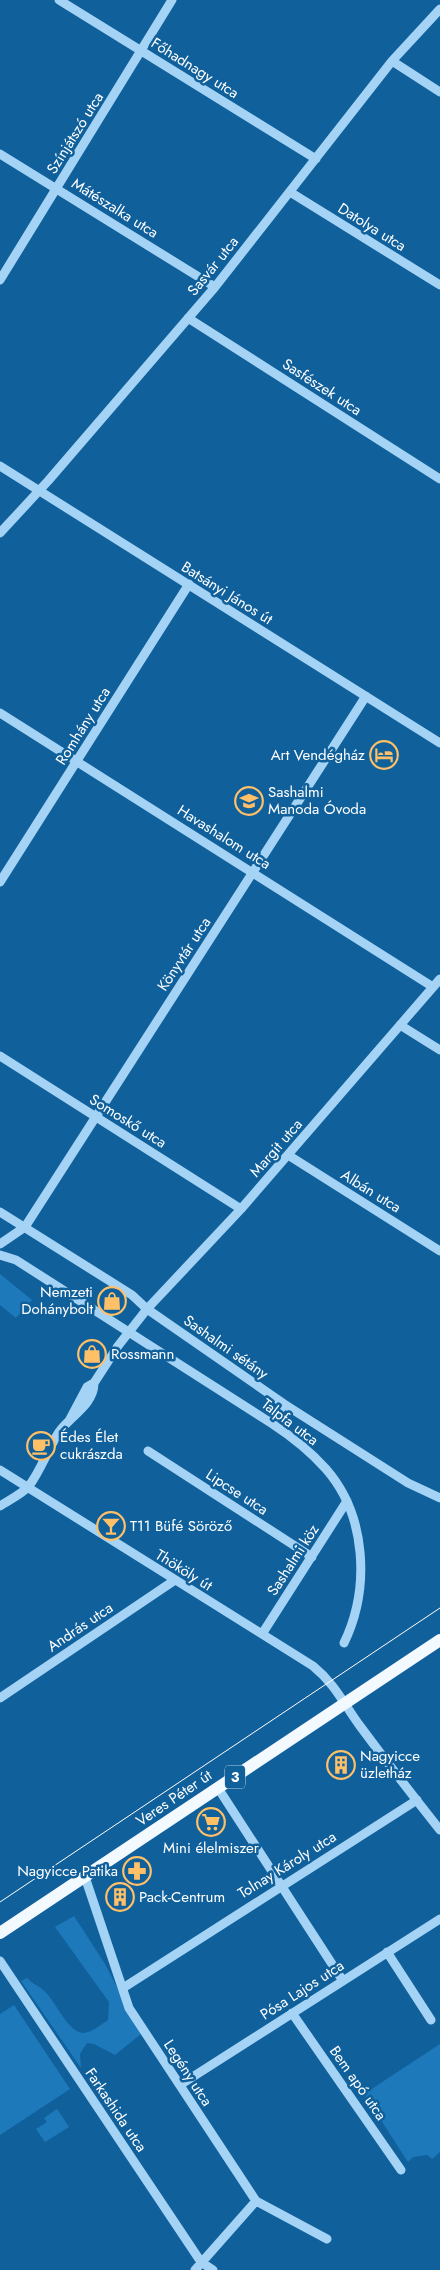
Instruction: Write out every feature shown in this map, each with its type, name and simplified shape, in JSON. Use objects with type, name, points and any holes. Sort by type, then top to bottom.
[{"type":"main road","name":"Veres Péter út","points":[[0,1933],[439,1642]]},
{"type":"street","name":"Főhadnagy utca","points":[[59,0],[316,159]]},
{"type":"street","name":"Színjátszó utca","points":[[0,280],[172,0]]},
{"type":"street","name":"Sasvár utca","points":[[0,533],[215,287],[392,61],[440,9]]},
{"type":"street","points":[[392,61],[440,92]]},
{"type":"street","name":"Mátészalka utca","points":[[0,154],[215,287]]},
{"type":"street","name":"Datolya utca","points":[[290,192],[440,285]]},
{"type":"street","name":"Sasfészek utca","points":[[188,318],[440,480]]},
{"type":"street","name":"Batsányi János út","points":[[0,466],[440,743]]},
{"type":"street","name":"Romhány utca","points":[[0,882],[189,584]]},
{"type":"street","name":"Könyvtár utca","points":[[25,1227],[366,696]]},
{"type":"street","name":"Havashalom utca","points":[[0,713],[433,986]]},
{"type":"street","name":"Margit utca","points":[[28,1488],[87,1387],[94,1383],[118,1346],[147,1309],[241,1209],[440,979]]},
{"type":"street","points":[[400,1025],[440,1050]]},
{"type":"street","name":"Somoskő utca","points":[[0,1056],[241,1209]]},
{"type":"street","name":"Albán utca","points":[[288,1156],[440,1250]]},
{"type":"street","name":"Sashalmi sétány","points":[[0,1212],[132,1294],[147,1309],[284,1404],[408,1483],[440,1498]]},
{"type":"street","points":[[0,1244],[25,1227]]},
{"type":"street","points":[[0,1255],[16,1260],[130,1332]]},
{"type":"street","name":"Talpfa utca","points":[[130,1332],[271,1422],[300,1444],[327,1470],[347,1501],[358,1540],[360,1575],[355,1614],[344,1643]]},
{"type":"street","points":[[271,1422],[284,1404]]},
{"type":"street","name":"Lipcse utca","points":[[148,1451],[312,1556]]},
{"type":"street","name":"Thököly út","points":[[0,1470],[319,1671],[330,1681],[440,1830]]},
{"type":"street","points":[[0,1506],[28,1488]]},
{"type":"street","name":"Sashalmi köz","points":[[262,1634],[347,1501]]},
{"type":"street","name":"András utca","points":[[0,1698],[175,1580]]},
{"type":"street","points":[[218,1788],[343,1981]]},
{"type":"street","name":"Tolnay Károly utca","points":[[122,1988],[417,1800]]},
{"type":"street","name":"Legény utca","points":[[85,1877],[129,2008],[256,2201],[327,2239]]},
{"type":"street","name":"Pósa Lajos utca","points":[[180,2085],[440,1919]]},
{"type":"street","points":[[387,1952],[431,2020]]},
{"type":"street","name":"Farkashida utca","points":[[0,1961],[198,2266],[213,2270]]},
{"type":"street","name":"Bem apó utca","points":[[292,2013],[401,2170]]},
{"type":"street","points":[[198,2266],[256,2201]]},
{"type":"shaded area","points":[[0,1274],[32,1300],[16,1318],[0,1305]]},
{"type":"shaded area","points":[[74,1916],[105,1964],[141,2034],[115,2055],[94,2044],[87,2043],[80,2054],[81,2068],[21,1981],[27,1978],[43,1990],[66,2021],[77,2031],[89,2032],[108,2020],[109,2002],[55,1927]]},
{"type":"shaded area","points":[[14,2005],[70,2089],[0,2135],[0,2014]]},
{"type":"shaded area","points":[[440,2044],[440,2152],[432,2159],[427,2155],[413,2157],[408,2162],[364,2094]]},
{"type":"shaded area","points":[[57,2109],[69,2127],[45,2142],[36,2129],[47,2122],[44,2118]]},
{"type":"tram line","points":[[0,1902],[440,1608]]},
{"type":"place","name":"Art Vendégház","points":[[384,755]]},
{"type":"place","name":"Sashalmi Manoda Óvoda","points":[[249,801]]},
{"type":"place","name":"Nemzeti Dohánybolt","points":[[112,1301]]},
{"type":"place","name":"Rossmann","points":[[92,1354]]},
{"type":"place","name":"Édes Élet cukrászda","points":[[41,1446]]},
{"type":"place","name":"T11 Büfé Söröző","points":[[111,1526]]},
{"type":"place","name":"Nagyicce üzletház","points":[[341,1765]]},
{"type":"place","name":"Mini élelmiszer","points":[[211,1822]]},
{"type":"place","name":"Nagyicce Patika","points":[[137,1871]]},
{"type":"place","name":"Pack-Centrum","points":[[120,1897]]}]
